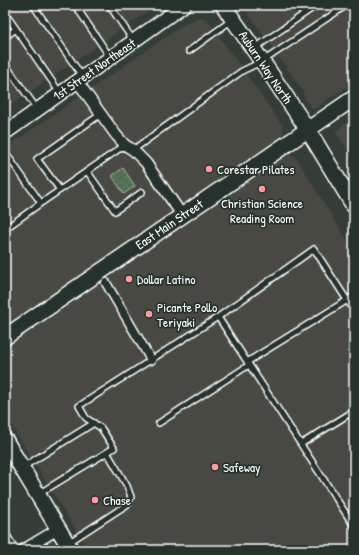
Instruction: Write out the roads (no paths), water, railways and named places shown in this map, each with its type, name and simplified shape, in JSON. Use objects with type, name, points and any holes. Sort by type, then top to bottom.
[{"type":"main road","name":"Auburn Way North","points":[[224,5],[308,130],[352,200]]},
{"type":"main road","name":"East Main Street","points":[[5,337],[354,98]]},
{"type":"main road","points":[[6,445],[22,467],[69,547]]},
{"type":"street","name":"1st Street Northeast","points":[[5,133],[184,5]]},
{"type":"street","points":[[80,79],[101,114],[116,135],[146,163],[182,215]]},
{"type":"street","points":[[106,283],[151,360]]},
{"type":"street","points":[[23,550],[58,529]]},
{"type":"lane","points":[[5,8],[9,5]]},
{"type":"lane","points":[[34,5],[80,79]]},
{"type":"lane","points":[[74,5],[110,57]]},
{"type":"lane","points":[[109,5],[134,41]]},
{"type":"lane","points":[[254,48],[317,5]]},
{"type":"lane","points":[[5,229],[87,171],[129,147],[242,71],[263,62],[346,5]]},
{"type":"lane","points":[[5,13],[60,93]]},
{"type":"lane","points":[[189,51],[234,19]]},
{"type":"lane","points":[[5,37],[16,29]]},
{"type":"lane","points":[[5,64],[37,109]]},
{"type":"lane","points":[[60,190],[37,158],[101,114]]},
{"type":"lane","points":[[5,152],[41,203]]},
{"type":"lane","points":[[87,171],[115,211],[142,192]]},
{"type":"lane","points":[[38,495],[114,448],[102,428],[86,418],[79,406],[218,317],[314,249],[354,311]]},
{"type":"lane","points":[[159,424],[248,364],[354,296]]},
{"type":"lane","points":[[218,317],[354,526]]},
{"type":"lane","points":[[301,444],[354,411]]},
{"type":"lane","points":[[22,467],[94,423]]},
{"type":"lane","points":[[69,547],[128,504],[131,497],[127,486],[107,452]]},
{"type":"lane","points":[[5,532],[16,550]]},
{"type":"place","name":"Corestar Pilates","points":[[209,169]]},
{"type":"place","name":"Christian Science Reading Room","points":[[262,189]]},
{"type":"place","name":"Dollar Latino","points":[[129,279]]},
{"type":"place","name":"Picante Pollo Teriyaki","points":[[149,314]]},
{"type":"place","name":"Safeway","points":[[215,467]]},
{"type":"place","name":"Chase","points":[[95,500]]}]
